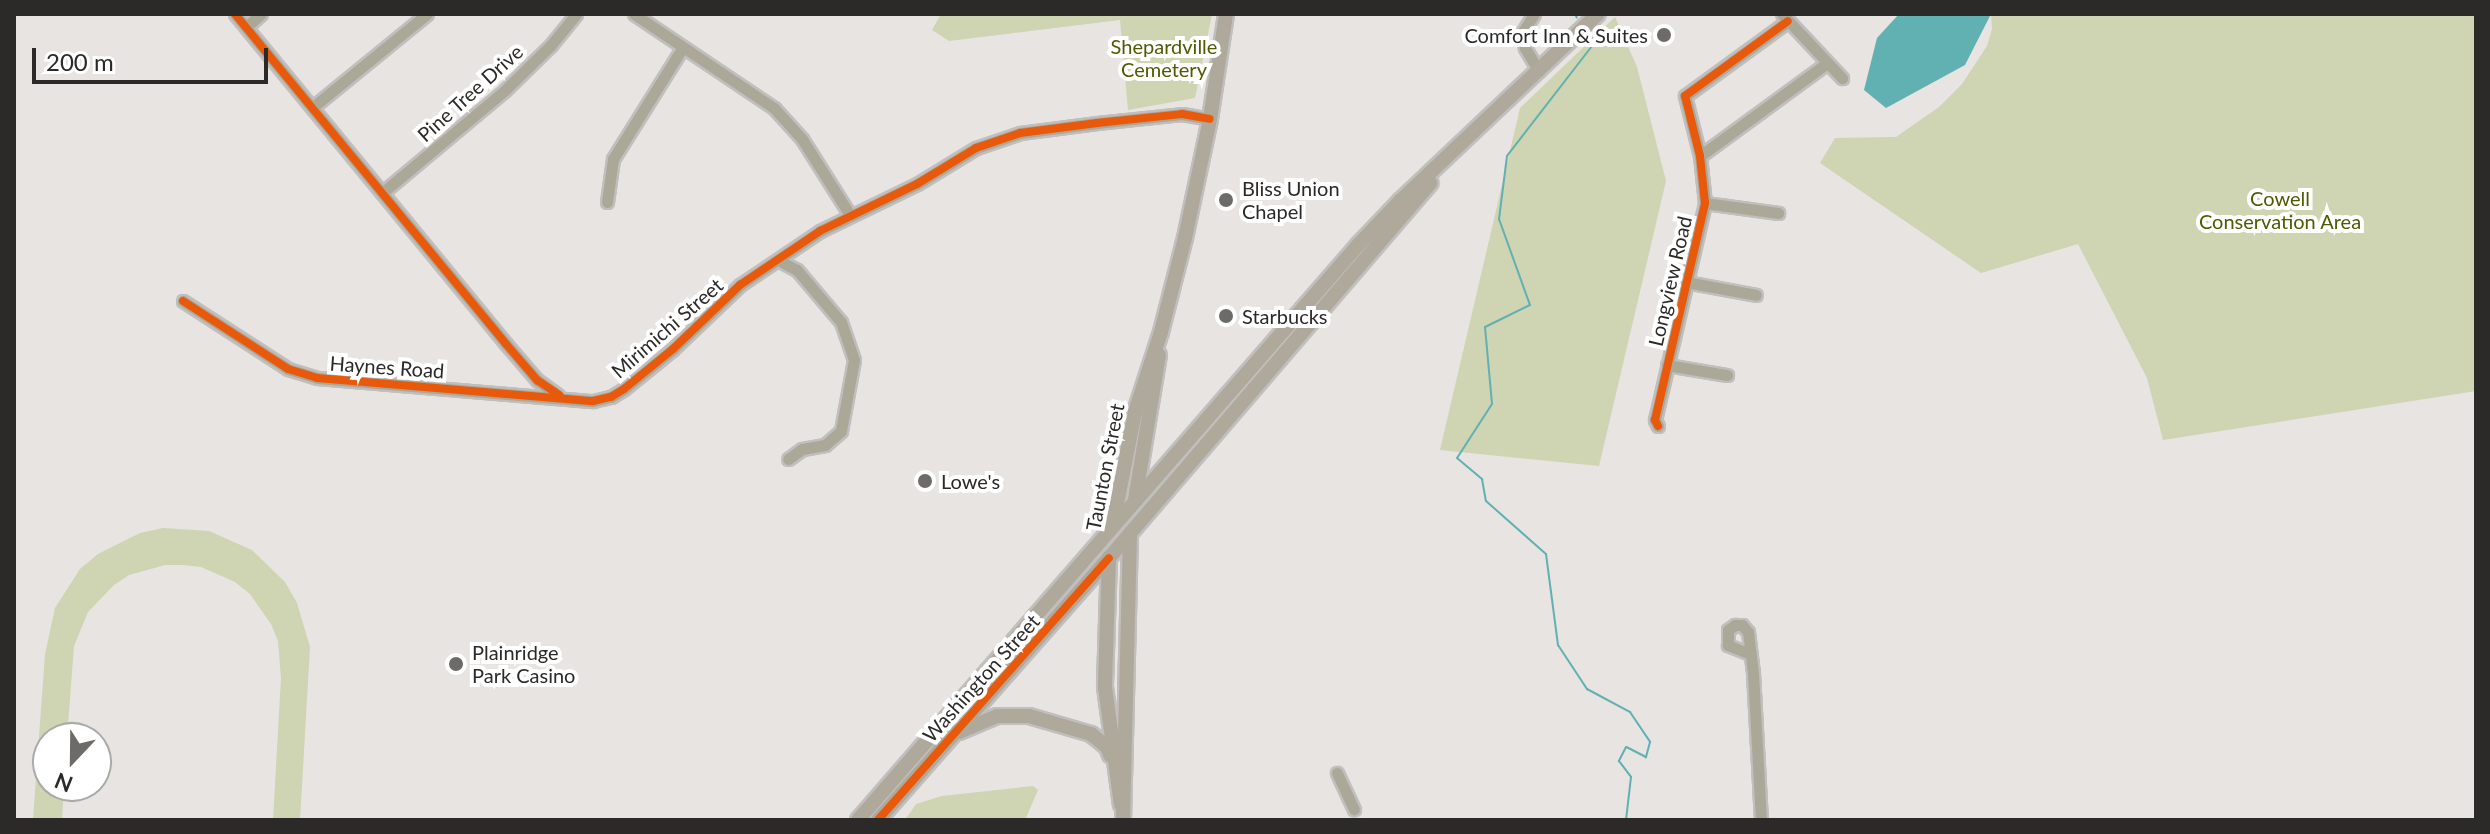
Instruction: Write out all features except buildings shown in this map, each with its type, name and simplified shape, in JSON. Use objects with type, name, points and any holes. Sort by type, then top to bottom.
[{"type":"main road","name":"Taunton Street","points":[[1122,812],[1130,532],[1161,332],[1210,119],[1226,14]]},
{"type":"main road","name":"Washington Street","points":[[858,820],[1358,245],[1400,201],[1598,14]]},
{"type":"main road","name":"Washington Street","points":[[878,820],[1109,558],[1451,156]]},
{"type":"main road","name":"Taunton Street","points":[[1122,812],[1108,726],[1104,640],[1109,558],[1112,526],[1135,412],[1161,332]]},
{"type":"main road","points":[[1142,450],[1156,461],[1180,448]]},
{"type":"main road","points":[[1078,729],[1108,726],[1123,700]]},
{"type":"main road","points":[[940,748],[964,729],[997,716],[1029,716],[1078,729],[1100,741],[1112,761]]},
{"type":"street","points":[[235,14],[537,380],[562,398]]},
{"type":"street","points":[[246,27],[261,14]]},
{"type":"street","points":[[313,107],[427,14]]},
{"type":"street","name":"Pine Tree Drive","points":[[382,193],[505,90],[551,45],[576,14]]},
{"type":"street","points":[[634,14],[774,108],[789,122],[850,215]]},
{"type":"street","points":[[1534,14],[1522,33],[1525,48],[1539,71]]},
{"type":"street","points":[[1785,18],[1842,78]]},
{"type":"street","name":"Longview Road","points":[[1658,426],[1655,420],[1705,203],[1700,156],[1685,96],[1785,18]]},
{"type":"street","points":[[607,202],[613,159],[683,47]]},
{"type":"street","points":[[1700,156],[1827,63]]},
{"type":"street","name":"Mirimichi Street","points":[[562,398],[593,401],[611,397],[656,365],[740,285],[850,215],[917,184],[976,148],[1020,133],[1171,115],[1210,119]]},
{"type":"street","points":[[1705,203],[1778,213]]},
{"type":"street","points":[[778,260],[797,270],[841,322],[854,360],[841,431],[825,445],[802,449],[788,459]]},
{"type":"street","points":[[1686,282],[1756,295]]},
{"type":"street","name":"Haynes Road","points":[[183,301],[288,369],[317,378],[562,398]]},
{"type":"street","points":[[1667,365],[1727,375]]},
{"type":"street","points":[[1750,654],[1761,820]]},
{"type":"street","points":[[1337,773],[1354,809]]},
{"type":"green space","name":"Shepardville Cemetery","points":[[941,14],[1212,14],[1195,98],[1128,110],[1120,20],[949,41],[932,30]]},
{"type":"green space","name":"Cowell Conservation Area","points":[[1991,14],[2476,14],[2476,391],[2163,440],[2147,378],[2078,244],[1981,273],[1820,163],[1835,138],[1896,137],[1939,107],[1962,84],[1987,46],[1992,29]]},
{"type":"green space","points":[[1615,17],[1637,67],[1666,181],[1599,466],[1440,450],[1520,108]]},
{"type":"green space","points":[[163,528],[209,531],[252,550],[285,582],[297,603],[310,647],[300,820],[273,820],[281,678],[278,641],[271,624],[250,594],[235,582],[201,567],[165,565],[129,575],[114,585],[88,612],[74,646],[68,722],[40,722],[45,654],[55,608],[80,569],[98,554],[140,533]]},
{"type":"green space","points":[[1033,786],[1038,790],[1025,820],[905,820],[916,804],[942,796]]},
{"type":"green space","points":[[34,802],[63,802],[62,820],[33,820]]},
{"type":"water","points":[[1899,14],[1991,14],[1965,65],[1886,108],[1864,90],[1877,38]]},
{"type":"waterway","points":[[1575,14],[1577,18]]},
{"type":"waterway","points":[[1593,38],[1592,46],[1507,156],[1499,219],[1530,305],[1485,327],[1492,404],[1457,458],[1482,479],[1486,501],[1546,554],[1558,645],[1587,689],[1630,712],[1650,742],[1646,757],[1626,747],[1619,761],[1631,777],[1626,820]]},
{"type":"cycle path","points":[[235,14],[506,344],[537,380],[559,395]]},
{"type":"cycle path","points":[[1658,426],[1655,420],[1705,203],[1700,156],[1685,96],[1788,21]]},
{"type":"cycle path","points":[[183,301],[288,369],[317,378],[593,401],[611,397],[624,389],[673,349],[740,285],[820,231],[917,184],[976,148],[1020,133],[1097,123],[1182,114],[1210,119]]},
{"type":"cycle path","points":[[878,820],[1109,558]]},
{"type":"place","name":"Comfort Inn & Suites","points":[[1664,35]]},
{"type":"place","name":"Bliss Union Chapel","points":[[1226,200]]},
{"type":"place","name":"Starbucks","points":[[1226,316]]},
{"type":"place","name":"Lowe's","points":[[925,481]]},
{"type":"place","name":"Plainridge Park Casino","points":[[456,664]]}]
